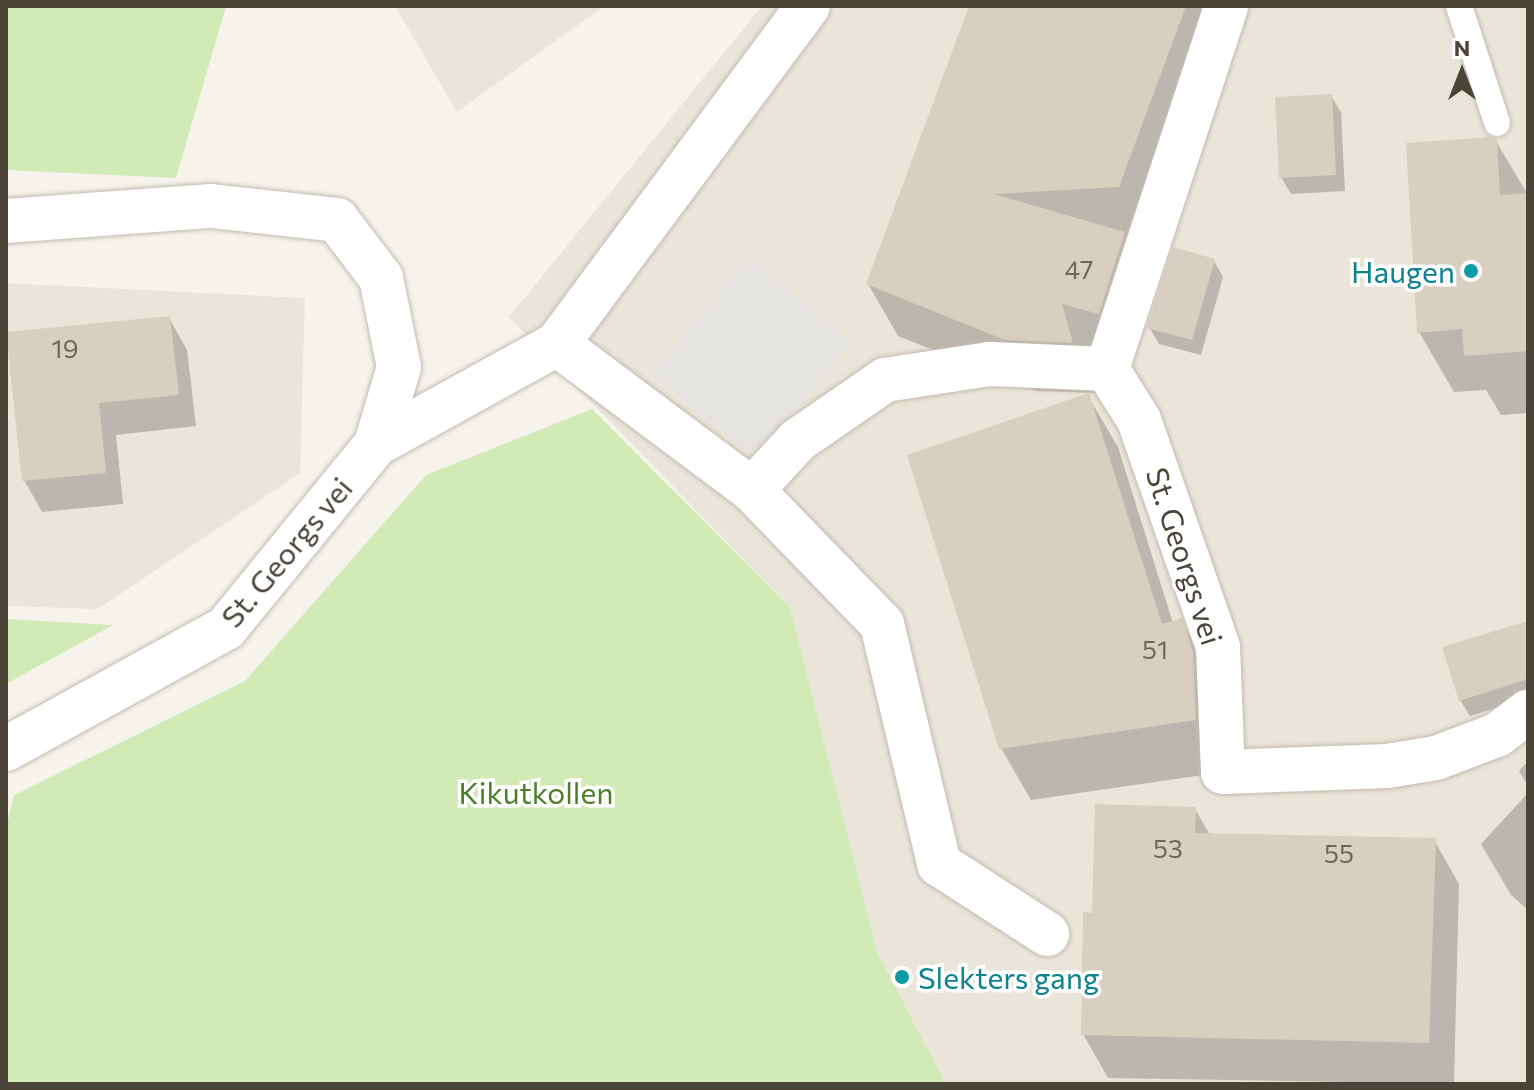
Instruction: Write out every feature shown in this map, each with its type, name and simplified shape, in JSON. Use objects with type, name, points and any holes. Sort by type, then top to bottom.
[{"type":"street","name":"St. Georgs vei","points":[[6,749],[226,628],[376,444],[557,344],[808,6]]},
{"type":"street","points":[[752,490],[798,440],[885,380],[990,364],[1107,369],[1226,6]]},
{"type":"street","points":[[6,221],[211,206],[337,220],[381,278],[399,367],[376,444]]},
{"type":"street","points":[[557,344],[752,490],[882,624],[939,864],[1047,934]]},
{"type":"street","name":"St. Georgs vei","points":[[1107,369],[1139,420],[1218,647],[1223,772],[1387,766],[1436,758],[1497,735],[1528,712]]},
{"type":"lane","points":[[1459,6],[1497,123]]},
{"type":"shaded area","points":[[395,6],[604,6],[457,112]]},
{"type":"shaded area","points":[[762,6],[1528,6],[1528,1084],[946,1084],[877,952],[790,607],[509,317]]},
{"type":"shaded area","points":[[748,258],[851,342],[756,459],[653,376]]},
{"type":"shaded area","points":[[6,283],[305,298],[300,473],[98,609],[6,606]]},
{"type":"green space","points":[[6,6],[226,6],[176,178],[6,170]]},
{"type":"green space","name":"Kikutkollen","points":[[592,409],[790,607],[877,952],[946,1084],[6,1084],[6,828],[14,795],[245,681],[426,475]]},
{"type":"green space","points":[[6,619],[113,625],[6,684]]},
{"type":"building","points":[[969,6],[1186,6],[1119,187],[994,194],[1125,232],[1099,314],[1062,304],[1073,343],[1005,340],[866,284]]},
{"type":"building","points":[[1332,94],[1336,175],[1279,178],[1275,97]]},
{"type":"building","name":"Haugen","points":[[1497,139],[1500,195],[1528,193],[1528,351],[1464,356],[1462,329],[1417,333],[1406,143]]},
{"type":"building","points":[[1173,247],[1215,259],[1192,340],[1147,328]]},
{"type":"building","points":[[170,316],[179,395],[99,403],[106,473],[22,481],[6,332]]},
{"type":"building","points":[[1089,393],[1162,624],[1182,618],[1193,652],[1196,720],[999,749],[907,455]]},
{"type":"building","points":[[1528,621],[1528,679],[1459,701],[1442,647]]},
{"type":"building","points":[[1095,804],[1196,807],[1195,833],[1436,838],[1429,1043],[1081,1035],[1083,912],[1092,913]]},
{"type":"place","name":"Haugen","points":[[1471,271]]},
{"type":"place","name":"Slekters gang","points":[[902,977]]}]
